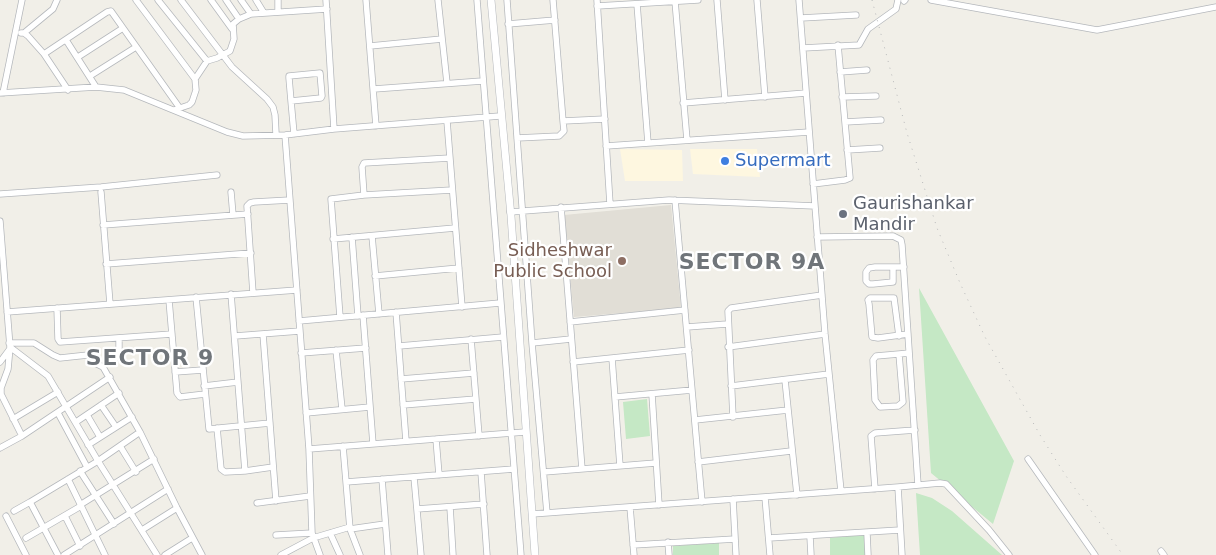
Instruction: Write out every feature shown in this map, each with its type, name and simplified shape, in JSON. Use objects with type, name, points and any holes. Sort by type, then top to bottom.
[{"type":"street","points":[[22,0],[16,34],[1,93],[96,87],[124,90],[177,108],[234,135],[285,135],[334,129],[500,116]]},
{"type":"street","points":[[16,34],[24,33],[53,9],[57,0]]},
{"type":"street","points":[[136,0],[195,79],[196,90],[192,102],[189,105],[177,108]]},
{"type":"street","points":[[158,0],[207,61]]},
{"type":"street","points":[[181,0],[238,74],[273,107],[276,134]]},
{"type":"street","points":[[211,0],[232,29]]},
{"type":"street","points":[[226,0],[239,19]]},
{"type":"street","points":[[242,0],[251,14]]},
{"type":"street","points":[[256,0],[264,13]]},
{"type":"street","points":[[278,12],[278,0],[285,0]]},
{"type":"street","points":[[326,0],[334,129]]},
{"type":"street","points":[[366,0],[376,126]]},
{"type":"street","points":[[438,0],[447,83]]},
{"type":"street","points":[[477,0],[521,555]]},
{"type":"street","points":[[491,0],[510,212],[535,555]]},
{"type":"street","points":[[507,0],[524,211],[532,343],[547,513]]},
{"type":"street","points":[[517,138],[559,136],[564,131],[553,0]]},
{"type":"street","points":[[610,204],[597,3],[637,4],[698,0]]},
{"type":"street","points":[[717,0],[725,100]]},
{"type":"street","points":[[757,0],[765,97]]},
{"type":"street","points":[[799,0],[825,334],[841,491]]},
{"type":"street","points":[[803,48],[860,44],[868,29],[896,9],[902,0]]},
{"type":"street","points":[[931,0],[1097,30],[1216,7]]},
{"type":"street","points":[[675,2],[687,140]]},
{"type":"street","points":[[637,4],[648,143]]},
{"type":"street","points":[[195,79],[207,61],[223,56],[230,51],[233,46],[233,24],[239,19],[251,14],[327,9]]},
{"type":"street","points":[[44,54],[109,11],[112,12],[177,108]]},
{"type":"street","points":[[801,18],[856,15]]},
{"type":"street","points":[[508,24],[555,20]]},
{"type":"street","points":[[78,57],[123,28]]},
{"type":"street","points":[[24,33],[44,54],[68,90]]},
{"type":"street","points":[[370,46],[442,39]]},
{"type":"street","points":[[66,40],[96,87]]},
{"type":"street","points":[[813,184],[848,179],[850,175],[838,46]]},
{"type":"street","points":[[90,76],[136,47]]},
{"type":"street","points":[[840,72],[867,70]]},
{"type":"street","points":[[294,134],[290,76],[331,72]]},
{"type":"street","points":[[291,101],[321,98],[320,73]]},
{"type":"street","points":[[374,89],[482,81]]},
{"type":"street","points":[[684,103],[806,93]]},
{"type":"street","points":[[842,97],[876,96]]},
{"type":"street","points":[[563,121],[605,119]]},
{"type":"street","points":[[845,122],[881,120]]},
{"type":"street","points":[[447,121],[462,307]]},
{"type":"street","points":[[606,146],[809,132]]},
{"type":"street","points":[[285,135],[309,449],[312,536],[320,555]]},
{"type":"street","points":[[847,150],[880,148]]},
{"type":"street","points":[[364,195],[362,167],[364,163],[450,158]]},
{"type":"street","points":[[0,194],[101,187],[217,175]]},
{"type":"street","points":[[340,317],[331,199],[364,195],[452,190]]},
{"type":"street","points":[[101,192],[110,304]]},
{"type":"street","points":[[231,192],[233,215]]},
{"type":"street","points":[[253,293],[248,206],[250,203],[290,200]]},
{"type":"street","points":[[510,212],[675,200],[815,206]]},
{"type":"street","points":[[675,200],[702,502]]},
{"type":"street","points":[[561,207],[582,469]]},
{"type":"street","points":[[104,225],[248,214]]},
{"type":"street","points":[[0,220],[10,347],[8,369],[0,388],[1,394],[22,436]]},
{"type":"street","points":[[333,239],[455,228]]},
{"type":"street","points":[[372,236],[378,314]]},
{"type":"street","points":[[817,237],[893,236],[897,237],[902,245],[918,485]]},
{"type":"street","points":[[352,237],[366,348],[373,444]]},
{"type":"street","points":[[106,264],[251,253]]},
{"type":"street","points":[[893,267],[893,282],[869,284],[866,281],[867,269],[893,267],[904,267]]},
{"type":"street","points":[[375,276],[458,268]]},
{"type":"street","points":[[7,312],[296,290]]},
{"type":"street","points":[[231,294],[245,470]]},
{"type":"street","points":[[733,417],[728,347],[728,310],[731,308],[822,295]]},
{"type":"street","points":[[196,298],[209,429],[270,423]]},
{"type":"street","points":[[899,336],[894,298],[870,298],[868,304],[872,337],[878,338],[899,336],[908,334]]},
{"type":"street","points":[[169,300],[176,394],[179,396],[205,394]]},
{"type":"street","points":[[299,321],[500,303]]},
{"type":"street","points":[[57,308],[58,339],[60,342],[172,334]]},
{"type":"street","points":[[570,322],[685,310]]},
{"type":"street","points":[[396,312],[406,441]]},
{"type":"street","points":[[687,327],[727,324]]},
{"type":"street","points":[[235,336],[300,331]]},
{"type":"street","points":[[263,334],[276,501]]},
{"type":"street","points":[[728,347],[825,334]]},
{"type":"street","points":[[399,346],[503,337]]},
{"type":"street","points":[[108,359],[119,356],[119,338]]},
{"type":"street","points":[[472,339],[479,436]]},
{"type":"street","points":[[532,343],[571,340]]},
{"type":"street","points":[[0,362],[10,347],[34,343],[60,358],[88,355],[95,363],[103,367],[140,432],[202,555]]},
{"type":"street","points":[[10,347],[48,376],[88,445],[158,555]]},
{"type":"street","points":[[301,353],[366,348]]},
{"type":"street","points":[[336,350],[342,410]]},
{"type":"street","points":[[573,362],[688,350]]},
{"type":"street","points":[[899,354],[903,402],[898,406],[880,406],[875,400],[872,360],[876,356],[910,353]]},
{"type":"street","points":[[612,358],[620,466]]},
{"type":"street","points":[[175,372],[203,370]]},
{"type":"street","points":[[401,378],[474,373]]},
{"type":"street","points":[[732,386],[829,374]]},
{"type":"street","points":[[0,448],[58,413],[110,377]]},
{"type":"street","points":[[785,380],[797,495]]},
{"type":"street","points":[[204,386],[238,382]]},
{"type":"street","points":[[615,397],[692,390]]},
{"type":"street","points":[[13,419],[58,392]]},
{"type":"street","points":[[76,422],[119,393]]},
{"type":"street","points":[[652,394],[659,505]]},
{"type":"street","points":[[403,405],[476,399]]},
{"type":"street","points":[[101,405],[116,427]]},
{"type":"street","points":[[306,413],[370,407]]},
{"type":"street","points":[[694,420],[788,410]]},
{"type":"street","points":[[58,413],[87,467]]},
{"type":"street","points":[[86,415],[100,437]]},
{"type":"street","points":[[88,445],[132,417]]},
{"type":"street","points":[[217,428],[221,469],[225,472],[273,467]]},
{"type":"street","points":[[875,489],[871,436],[875,432],[914,430]]},
{"type":"street","points":[[14,511],[98,461],[140,432]]},
{"type":"street","points":[[309,449],[525,432]]},
{"type":"street","points":[[436,439],[439,475]]},
{"type":"street","points":[[120,446],[136,472]]},
{"type":"street","points":[[343,446],[350,528],[360,555]]},
{"type":"street","points":[[698,462],[792,451]]},
{"type":"street","points":[[1028,459],[1095,555]]},
{"type":"street","points":[[26,538],[65,516],[154,460]]},
{"type":"street","points":[[544,472],[656,463]]},
{"type":"street","points":[[346,482],[514,469]]},
{"type":"street","points":[[80,471],[114,524]]},
{"type":"street","points":[[481,472],[487,555]]},
{"type":"street","points":[[414,477],[421,555]]},
{"type":"street","points":[[68,479],[106,555]]},
{"type":"street","points":[[382,479],[388,555]]},
{"type":"street","points":[[532,514],[940,483],[946,484],[989,530],[1009,555]]},
{"type":"street","points":[[898,487],[902,555]]},
{"type":"street","points":[[64,555],[168,489]]},
{"type":"street","points":[[257,503],[310,496]]},
{"type":"street","points":[[765,497],[770,555]]},
{"type":"street","points":[[733,499],[736,555]]},
{"type":"street","points":[[30,502],[58,555]]},
{"type":"street","points":[[417,509],[484,504]]},
{"type":"street","points":[[450,507],[453,555]]},
{"type":"street","points":[[630,507],[634,555]]},
{"type":"street","points":[[142,530],[177,508]]},
{"type":"street","points":[[6,516],[26,555]]},
{"type":"street","points":[[65,516],[80,546]]},
{"type":"street","points":[[276,535],[312,536],[350,528],[385,524]]},
{"type":"street","points":[[768,538],[900,530]]},
{"type":"street","points":[[330,533],[340,555]]},
{"type":"street","points":[[867,533],[868,555]]},
{"type":"street","points":[[282,555],[312,536]]},
{"type":"street","points":[[810,536],[811,555]]},
{"type":"street","points":[[166,555],[192,538]]},
{"type":"street","points":[[633,545],[735,539]]},
{"type":"street","points":[[668,542],[669,555]]},
{"type":"street","points":[[296,547],[300,555]]},
{"type":"shaded area","points":[[620,149],[682,150],[683,181],[625,181]]},
{"type":"shaded area","name":"Supermart","points":[[690,149],[757,149],[760,177],[693,174]]},
{"type":"shaded area","name":"Sidheshwar Public School","points":[[671,205],[681,308],[574,317],[564,215]]},
{"type":"green space","points":[[919,288],[1014,461],[993,524],[931,473]]},
{"type":"green space","points":[[647,399],[650,436],[626,439],[623,402]]},
{"type":"green space","points":[[916,493],[932,498],[952,511],[1002,555],[920,555]]},
{"type":"green space","points":[[865,534],[866,555],[830,555],[830,538]]},
{"type":"green space","points":[[719,543],[719,555],[673,555],[673,546]]},
{"type":"railway","points":[[872,0],[907,133],[937,228],[960,283],[985,337],[1040,435],[1066,476],[1123,555]]},
{"type":"place","name":"Supermart","points":[[725,161]]},
{"type":"place","name":"Gaurishankar Mandir","points":[[843,214]]},
{"type":"place","name":"Sidheshwar Public School","points":[[622,261]]},
{"type":"district","name":"SECTOR 9A","points":[[752,263]]},
{"type":"district","name":"SECTOR 9","points":[[150,359]]}]
